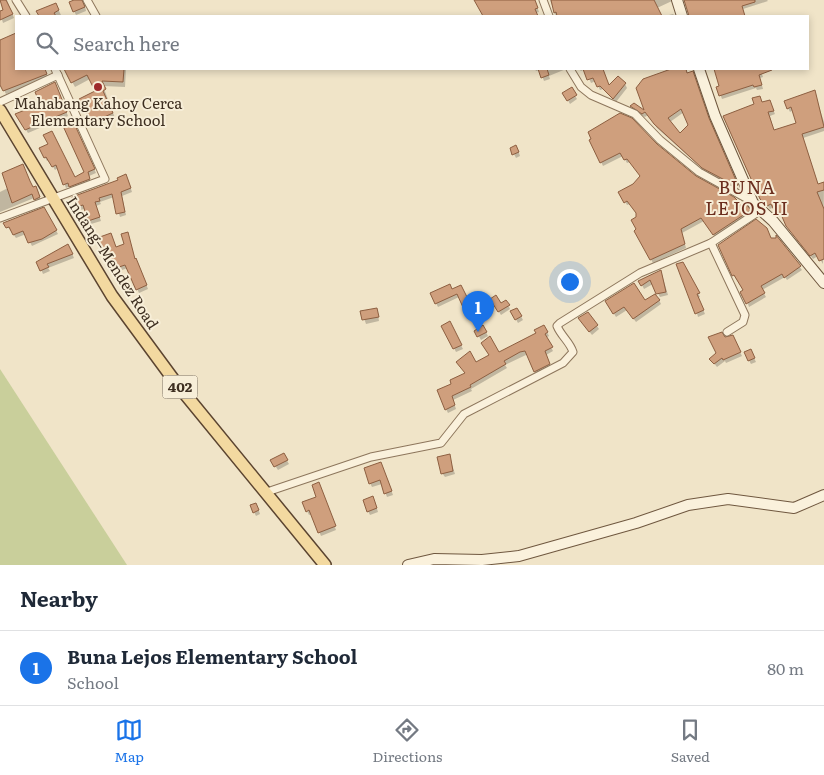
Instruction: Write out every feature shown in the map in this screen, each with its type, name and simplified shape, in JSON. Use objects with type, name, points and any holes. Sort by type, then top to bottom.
[{"type":"main road","name":"Indang–Mendez Road","points":[[0,110],[51,198],[122,309],[176,383],[325,565]]},
{"type":"street","points":[[16,0],[25,15]]},
{"type":"street","points":[[87,0],[95,15]]},
{"type":"street","points":[[543,0],[549,15]]},
{"type":"street","points":[[677,0],[682,15]]},
{"type":"street","points":[[571,70],[581,87],[591,95],[635,114],[665,145],[699,172],[757,206],[773,221],[824,283]]},
{"type":"street","points":[[699,70],[715,116],[757,206]]},
{"type":"street","points":[[0,102],[57,72],[105,179],[0,218]]},
{"type":"street","points":[[267,492],[371,457],[441,443],[464,414],[563,363],[569,358],[573,352],[571,346],[560,333],[557,326],[560,323],[640,273],[711,243],[757,206]]},
{"type":"street","points":[[711,243],[745,315],[743,322],[727,332]]},
{"type":"street","points":[[408,565],[434,559],[482,560],[519,556],[695,504],[728,499],[794,508],[824,494]]},
{"type":"green space","points":[[0,369],[127,565],[0,565]]},
{"type":"building","points":[[0,0],[6,0],[13,14],[0,20],[0,11],[3,10]]},
{"type":"building","points":[[82,0],[85,7],[73,12],[69,2]]},
{"type":"building","points":[[474,0],[535,0],[538,8],[535,9],[538,15],[482,15]]},
{"type":"building","points":[[551,0],[654,0],[662,15],[557,15],[556,12],[554,13]]},
{"type":"building","points":[[684,0],[755,0],[755,2],[742,6],[745,15],[689,15]]},
{"type":"building","points":[[56,3],[59,10],[54,13],[55,15],[38,15],[36,11]]},
{"type":"building","points":[[15,33],[15,70],[45,70],[47,74],[3,91],[0,85],[0,40]]},
{"type":"building","points":[[64,70],[124,70],[123,82],[102,81],[106,89],[103,91],[113,113],[91,123],[79,99],[95,91],[87,75],[71,83]]},
{"type":"building","points":[[538,70],[547,70],[549,75],[541,78]]},
{"type":"building","points":[[583,70],[603,70],[609,85],[618,76],[626,83],[613,99],[600,86],[597,87],[593,78],[587,80]]},
{"type":"building","points":[[668,70],[686,70],[687,73],[693,71],[709,118],[738,185],[736,186],[702,168],[654,124],[645,112],[642,114],[630,106],[634,103],[644,110],[636,88],[643,79]],"holes":[[[681,109],[688,125],[680,133],[668,118]]]},
{"type":"building","points":[[714,70],[772,70],[759,75],[762,85],[754,87],[753,85],[719,96],[716,87],[719,86]]},
{"type":"building","points":[[55,82],[67,112],[25,130],[15,114],[40,104],[35,92]]},
{"type":"building","points":[[572,87],[577,95],[567,101],[562,93]]},
{"type":"building","points":[[815,90],[824,127],[802,134],[818,184],[824,182],[824,190],[817,192],[824,209],[824,259],[819,261],[815,253],[810,256],[786,226],[780,212],[776,214],[771,204],[767,206],[760,199],[723,116],[754,104],[752,98],[760,96],[762,102],[770,100],[774,111],[768,112],[774,130],[796,123],[791,107],[787,109],[784,101]]},
{"type":"building","points":[[620,113],[632,118],[657,144],[696,176],[734,197],[742,205],[746,204],[751,210],[713,235],[701,218],[681,229],[685,244],[650,260],[634,231],[636,229],[631,220],[636,217],[636,213],[627,201],[624,203],[618,192],[633,184],[640,176],[627,159],[624,160],[620,153],[600,163],[589,140],[591,139],[588,132]]},
{"type":"building","points":[[73,121],[95,169],[88,172],[90,179],[69,187],[68,183],[63,185],[56,165],[52,167],[46,157],[44,158],[39,148],[48,144],[43,135],[52,131],[75,177],[84,172],[63,126]]},
{"type":"building","points":[[516,145],[519,152],[512,155],[510,148]]},
{"type":"building","points":[[23,164],[33,187],[36,186],[40,197],[34,200],[32,194],[12,203],[2,173]]},
{"type":"building","points":[[126,174],[131,188],[121,192],[125,212],[116,214],[112,194],[99,198],[100,201],[95,202],[100,217],[88,221],[83,205],[76,207],[72,197],[118,180],[117,178]]},
{"type":"building","points":[[44,207],[57,230],[42,239],[28,243],[23,231],[13,235],[9,227],[6,228],[3,223]]},
{"type":"building","points":[[756,219],[767,228],[771,238],[776,238],[776,235],[801,266],[784,278],[782,274],[761,286],[765,293],[746,304],[740,292],[743,290],[734,275],[732,276],[718,245]]},
{"type":"building","points":[[128,232],[135,259],[147,285],[136,290],[125,265],[110,270],[97,238],[111,233],[116,247],[124,244],[121,234]]},
{"type":"building","points":[[68,244],[73,254],[47,264],[49,267],[40,271],[36,262]]},
{"type":"building","points":[[683,262],[700,293],[697,294],[704,310],[695,314],[676,264]]},
{"type":"building","points":[[661,270],[666,292],[656,294],[650,280],[641,286],[638,281]]},
{"type":"building","points":[[634,283],[645,300],[655,294],[660,300],[633,319],[624,307],[613,314],[605,301]]},
{"type":"building","points":[[450,284],[452,289],[461,285],[469,301],[470,295],[477,309],[466,314],[457,294],[435,304],[430,293]]},
{"type":"building","points":[[496,295],[501,303],[506,300],[510,305],[498,312],[490,299]]},
{"type":"building","points":[[377,308],[379,317],[362,320],[360,311]]},
{"type":"building","points":[[517,308],[522,316],[515,320],[510,311]]},
{"type":"building","points":[[588,312],[598,325],[589,332],[578,318]]},
{"type":"building","points":[[450,321],[462,345],[453,349],[441,326]]},
{"type":"building","points":[[483,325],[487,332],[477,337],[474,331]]},
{"type":"building","points":[[544,325],[548,332],[545,334],[553,347],[545,351],[550,364],[534,372],[525,351],[520,352],[504,361],[506,364],[470,385],[471,387],[452,396],[455,405],[445,410],[437,390],[451,384],[450,380],[465,373],[456,362],[470,351],[476,362],[489,355],[481,343],[490,336],[499,352],[536,333],[534,330]]},
{"type":"building","points":[[722,332],[725,337],[733,335],[741,352],[723,360],[722,358],[714,364],[709,359],[716,353],[708,337]]},
{"type":"building","points":[[751,349],[755,358],[748,361],[744,352]]},
{"type":"building","points":[[284,453],[288,460],[274,467],[270,460]]},
{"type":"building","points":[[450,454],[453,471],[441,474],[437,457]]},
{"type":"building","points":[[381,462],[392,491],[384,494],[380,480],[369,484],[364,468]]},
{"type":"building","points":[[319,482],[336,526],[318,533],[309,510],[306,512],[302,502],[316,497],[312,485]]},
{"type":"building","points":[[373,496],[377,508],[367,512],[363,500]]},
{"type":"building","points":[[256,503],[259,510],[253,513],[250,505]]},
{"type":"place","name":"Mahabang Kahoy Cerca Elementary School","points":[[98,87]]},
{"type":"place","name":"Buna Lejos Elementary School","points":[[478,332]]},
{"type":"district","name":"BUNA LEJOS II","points":[[747,198]]}]
